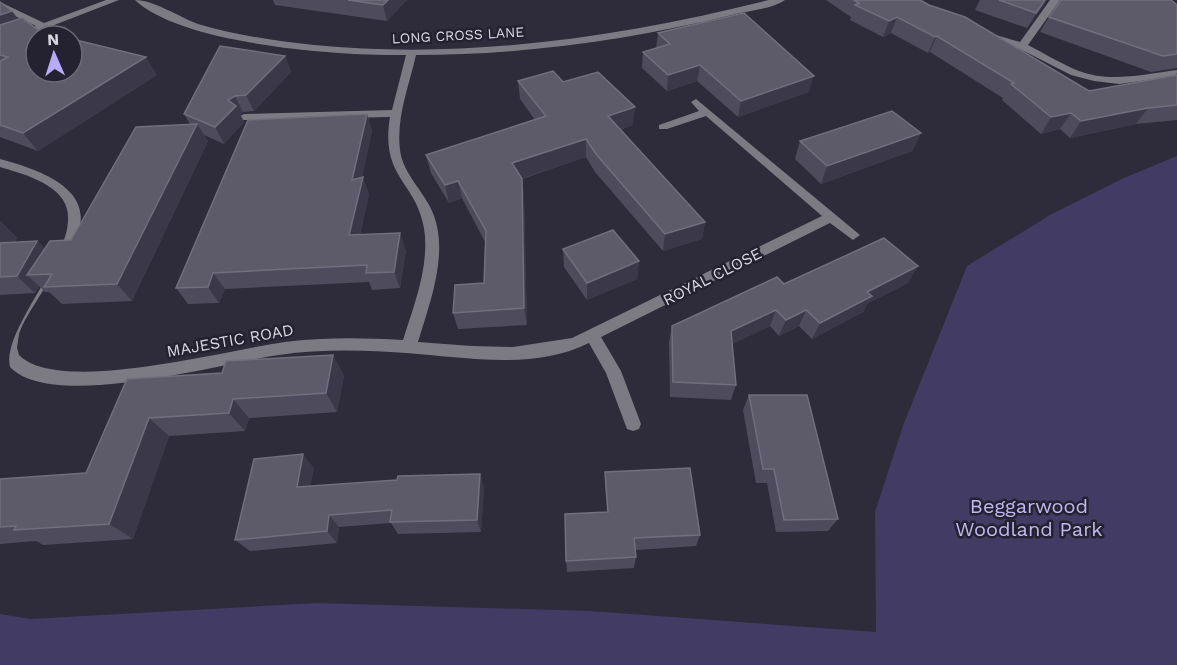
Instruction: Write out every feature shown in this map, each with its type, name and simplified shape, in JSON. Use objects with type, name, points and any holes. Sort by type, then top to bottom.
[{"type":"street","points":[[0,4],[8,0]]},
{"type":"street","points":[[49,24],[114,0]]},
{"type":"street","name":"LONG CROSS LANE","points":[[140,0],[192,24],[256,40],[314,49],[412,52],[498,48],[597,37],[666,26],[780,0]]},
{"type":"street","points":[[740,0],[750,8]]},
{"type":"street","points":[[1022,46],[1056,0]]},
{"type":"street","points":[[0,4],[32,24]]},
{"type":"street","points":[[978,33],[1022,46],[1075,73],[1094,78],[1119,81],[1177,73]]},
{"type":"street","points":[[0,43],[24,34]]},
{"type":"street","points":[[409,347],[427,277],[431,236],[426,213],[397,161],[394,147],[398,113],[412,52]]},
{"type":"street","points":[[696,102],[853,235]]},
{"type":"street","points":[[663,127],[706,112]]},
{"type":"street","points":[[243,117],[398,113]]},
{"type":"street","name":"MAJESTIC ROAD","points":[[0,163],[37,177],[63,192],[72,202],[74,216],[71,233],[15,324],[9,340],[10,352],[16,364],[29,372],[47,377],[103,377],[148,373],[274,349],[318,344],[409,347]]},
{"type":"street","name":"ROYAL CLOSE","points":[[409,347],[487,355],[560,348],[593,336],[831,217]]},
{"type":"street","points":[[593,336],[613,371],[633,423]]},
{"type":"green space","name":"Beggarwood Woodland Park","points":[[1177,156],[1177,665],[0,665],[0,614],[30,619],[317,603],[590,611],[876,632],[875,512],[904,423],[967,266],[1050,215],[1124,178]]},
{"type":"building","points":[[348,0],[388,0],[383,5]]},
{"type":"building","points":[[854,0],[920,0],[965,17],[1089,91],[1177,75],[1177,105],[1148,108],[1081,121],[1071,113],[1051,117],[1011,84],[1014,83],[937,36],[897,17],[889,21],[855,5],[859,3]]},
{"type":"building","points":[[999,0],[1045,0],[1036,13]]},
{"type":"building","points":[[1061,0],[1171,0],[1177,5],[1177,54],[1163,56],[1049,17]]},
{"type":"building","points":[[0,2],[12,11],[0,15]]},
{"type":"building","points":[[744,13],[814,76],[741,101],[700,65],[668,75],[643,52],[670,44],[658,33]]},
{"type":"building","points":[[22,18],[30,24],[24,24],[24,84],[84,84],[84,42],[146,57],[23,133],[0,125],[0,61],[8,57],[0,55],[0,25]]},
{"type":"building","points":[[220,46],[285,56],[246,95],[235,96],[228,100],[236,106],[215,127],[184,114]]},
{"type":"building","points":[[553,71],[563,82],[598,72],[635,107],[608,116],[705,222],[665,234],[596,154],[586,139],[512,163],[522,179],[524,308],[453,313],[455,285],[484,283],[486,231],[458,181],[445,185],[426,155],[546,116],[518,81]]},
{"type":"building","points":[[892,111],[921,133],[827,166],[800,141]]},
{"type":"building","points":[[367,114],[352,180],[363,177],[349,235],[400,233],[394,272],[366,273],[367,265],[213,273],[208,287],[176,288],[248,120]]},
{"type":"building","points":[[197,124],[117,284],[44,287],[52,274],[27,275],[50,241],[71,240],[136,127]]},
{"type":"building","points":[[613,230],[639,261],[587,283],[563,249]]},
{"type":"building","points":[[884,238],[918,266],[867,292],[872,296],[820,323],[806,310],[786,320],[776,310],[731,331],[736,385],[673,382],[672,326],[777,277],[784,284]]},
{"type":"building","points":[[37,241],[17,276],[0,277],[0,243]]},
{"type":"building","points":[[333,355],[326,393],[233,399],[229,413],[149,418],[109,524],[14,530],[16,526],[0,527],[0,479],[86,473],[127,379],[222,373],[226,361]]},
{"type":"building","points":[[749,395],[807,395],[838,519],[784,520],[774,469],[763,469]]},
{"type":"building","points":[[303,454],[297,487],[397,480],[398,476],[480,474],[477,520],[390,522],[392,510],[329,515],[327,531],[235,540],[254,459]]},
{"type":"building","points":[[690,468],[700,535],[634,538],[636,557],[566,561],[565,514],[608,512],[605,472]]}]
